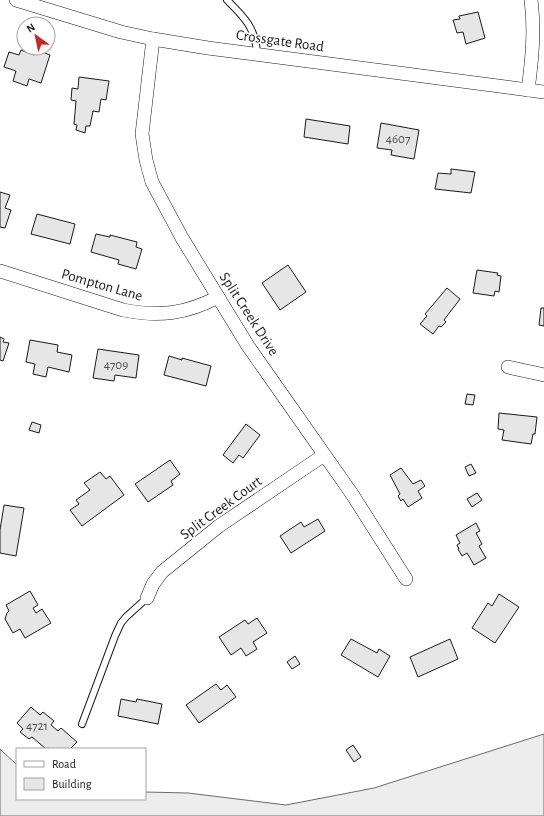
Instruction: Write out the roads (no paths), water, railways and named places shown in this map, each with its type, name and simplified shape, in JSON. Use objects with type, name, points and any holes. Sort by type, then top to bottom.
[{"type":"street","name":"Crossgate Road","points":[[16,0],[83,22],[153,39],[379,72],[544,92]]},
{"type":"street","points":[[528,90],[532,59],[533,27],[531,0]]},
{"type":"street","name":"Split Creek Drive","points":[[153,39],[142,134],[146,160],[152,182],[173,222],[248,346],[352,494],[406,579]]},
{"type":"street","name":"Pompton Lane","points":[[0,271],[123,310],[143,314],[164,314],[184,311],[218,297]]},
{"type":"street","points":[[508,367],[544,375]]},
{"type":"street","name":"Split Creek Court","points":[[147,598],[153,584],[162,572],[219,526],[324,454]]},
{"type":"lane","points":[[227,0],[245,18],[253,30],[257,54]]},
{"type":"lane","points":[[82,724],[121,623],[147,598]]}]
